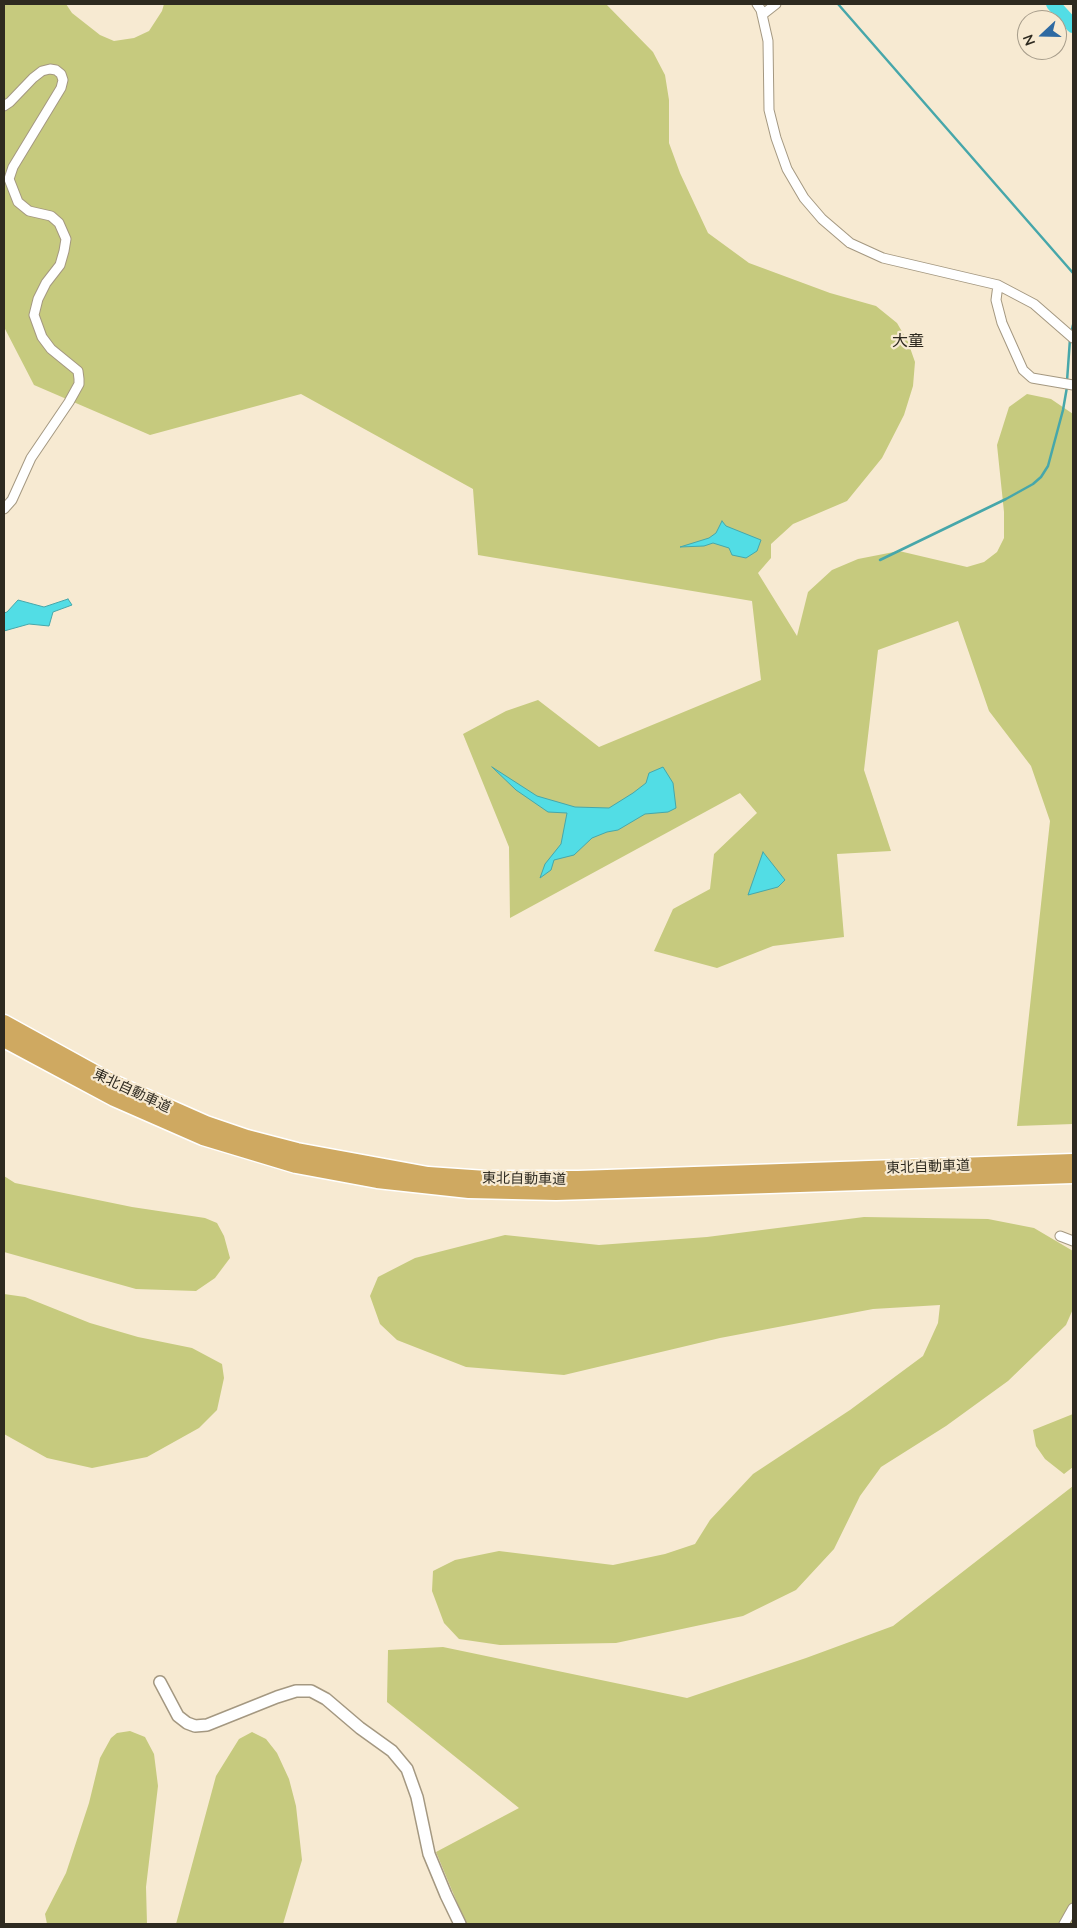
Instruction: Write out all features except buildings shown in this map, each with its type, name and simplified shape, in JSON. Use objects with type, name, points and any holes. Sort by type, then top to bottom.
[{"type":"highway","name":"東北自動車道","points":[[4,1023],[111,1082],[206,1124],[297,1152],[428,1175],[486,1179],[578,1180],[1073,1162]]},
{"type":"highway","name":"東北自動車道","points":[[4,1039],[114,1098],[204,1136],[296,1165],[377,1180],[469,1190],[556,1192],[1073,1176]]},
{"type":"street","points":[[757,4],[762,15],[768,41],[769,110],[776,138],[787,168],[804,198],[822,219],[850,243],[884,258],[998,285],[1034,304],[1070,335]]},
{"type":"street","points":[[762,15],[776,4]]},
{"type":"street","points":[[4,106],[33,78],[42,72],[50,69],[56,70],[61,74],[63,80],[61,88],[13,167],[9,179],[18,202],[29,210],[51,216],[60,223],[66,239],[60,265],[46,283],[38,299],[34,315],[46,343],[60,358],[78,370],[79,384],[31,458],[12,500],[4,509]]},
{"type":"street","points":[[998,285],[996,300],[1002,323],[1023,370],[1032,378],[1073,385]]},
{"type":"street","points":[[1060,1236],[1073,1241]]},
{"type":"street","points":[[160,1682],[178,1716],[195,1726],[214,1722],[278,1696],[296,1691],[311,1691],[326,1699],[360,1728],[392,1751],[407,1769],[417,1797],[429,1854],[460,1924]]},
{"type":"street","points":[[1064,1924],[1073,1908]]},
{"type":"green space","points":[[4,4],[66,4],[72,13],[100,35],[114,41],[134,38],[149,31],[162,11],[164,4],[606,4],[653,52],[665,75],[669,100],[669,143],[680,173],[708,233],[749,263],[830,293],[876,306],[897,323],[908,342],[915,362],[913,386],[904,415],[882,458],[847,501],[793,524],[771,544],[771,558],[758,573],[797,636],[808,592],[832,570],[858,559],[899,551],[967,567],[984,562],[997,552],[1004,538],[1004,512],[997,445],[1009,407],[1027,394],[1051,399],[1073,414],[1073,1124],[1017,1126],[1050,821],[1031,766],[989,711],[958,621],[878,650],[864,770],[891,851],[837,854],[844,937],[773,946],[717,968],[654,951],[673,909],[710,889],[714,854],[757,813],[740,793],[510,918],[509,847],[463,734],[506,711],[538,700],[599,747],[761,680],[752,601],[478,555],[473,489],[301,394],[150,435],[34,385],[4,327]]},
{"type":"green space","points":[[4,1176],[15,1183],[132,1207],[205,1218],[217,1223],[224,1236],[230,1258],[215,1278],[196,1291],[136,1289],[4,1252]]},
{"type":"green space","points":[[864,1217],[988,1219],[1034,1228],[1073,1251],[1073,1309],[1066,1325],[1008,1381],[946,1426],[881,1467],[860,1496],[834,1549],[796,1590],[743,1616],[616,1643],[500,1645],[459,1639],[444,1623],[432,1591],[433,1571],[455,1560],[499,1551],[613,1565],[665,1554],[695,1544],[710,1520],[753,1474],[850,1410],[923,1356],[938,1323],[940,1305],[873,1309],[720,1338],[564,1375],[466,1367],[397,1340],[380,1324],[370,1296],[378,1277],[415,1258],[505,1235],[599,1245],[707,1237]]},
{"type":"green space","points":[[4,1294],[25,1297],[90,1323],[138,1337],[192,1348],[222,1364],[224,1378],[217,1410],[199,1428],[147,1457],[92,1468],[47,1458],[4,1434]]},
{"type":"green space","points":[[1073,1414],[1073,1467],[1064,1474],[1045,1459],[1036,1446],[1033,1430]]},
{"type":"green space","points":[[1073,1486],[1073,1924],[466,1924],[436,1852],[519,1808],[387,1702],[388,1650],[443,1647],[687,1698],[806,1658],[893,1626]]},
{"type":"green space","points":[[130,1731],[145,1737],[154,1754],[158,1786],[146,1887],[147,1924],[47,1924],[45,1914],[66,1873],[89,1803],[100,1758],[111,1738],[117,1733]]},
{"type":"green space","points":[[252,1732],[266,1739],[277,1753],[289,1779],[296,1806],[302,1860],[283,1924],[176,1924],[216,1776],[239,1739]]},
{"type":"water","points":[[722,521],[726,526],[761,540],[757,551],[746,558],[732,555],[729,548],[713,543],[704,546],[680,547],[709,538],[716,533]]},
{"type":"water","points":[[68,599],[72,605],[53,612],[49,626],[29,624],[4,631],[4,613],[18,600],[44,607]]},
{"type":"water","points":[[492,767],[537,796],[575,807],[609,808],[646,783],[649,773],[663,767],[673,783],[676,808],[668,812],[645,814],[618,830],[592,838],[574,855],[554,860],[551,870],[540,878],[545,864],[561,844],[567,813],[548,812],[516,790]]},
{"type":"water","points":[[763,852],[785,880],[778,887],[748,895]]},
{"type":"waterway","points":[[838,4],[1073,273]]},
{"type":"waterway","points":[[1053,4],[1073,26]]},
{"type":"waterway","points":[[1071,334],[1073,325]]},
{"type":"waterway","points":[[1067,381],[1070,339]]},
{"type":"waterway","points":[[880,560],[1006,499],[1033,484],[1041,477],[1048,466],[1067,387]]},
{"type":"district","name":"大童","points":[[908,341]]}]
